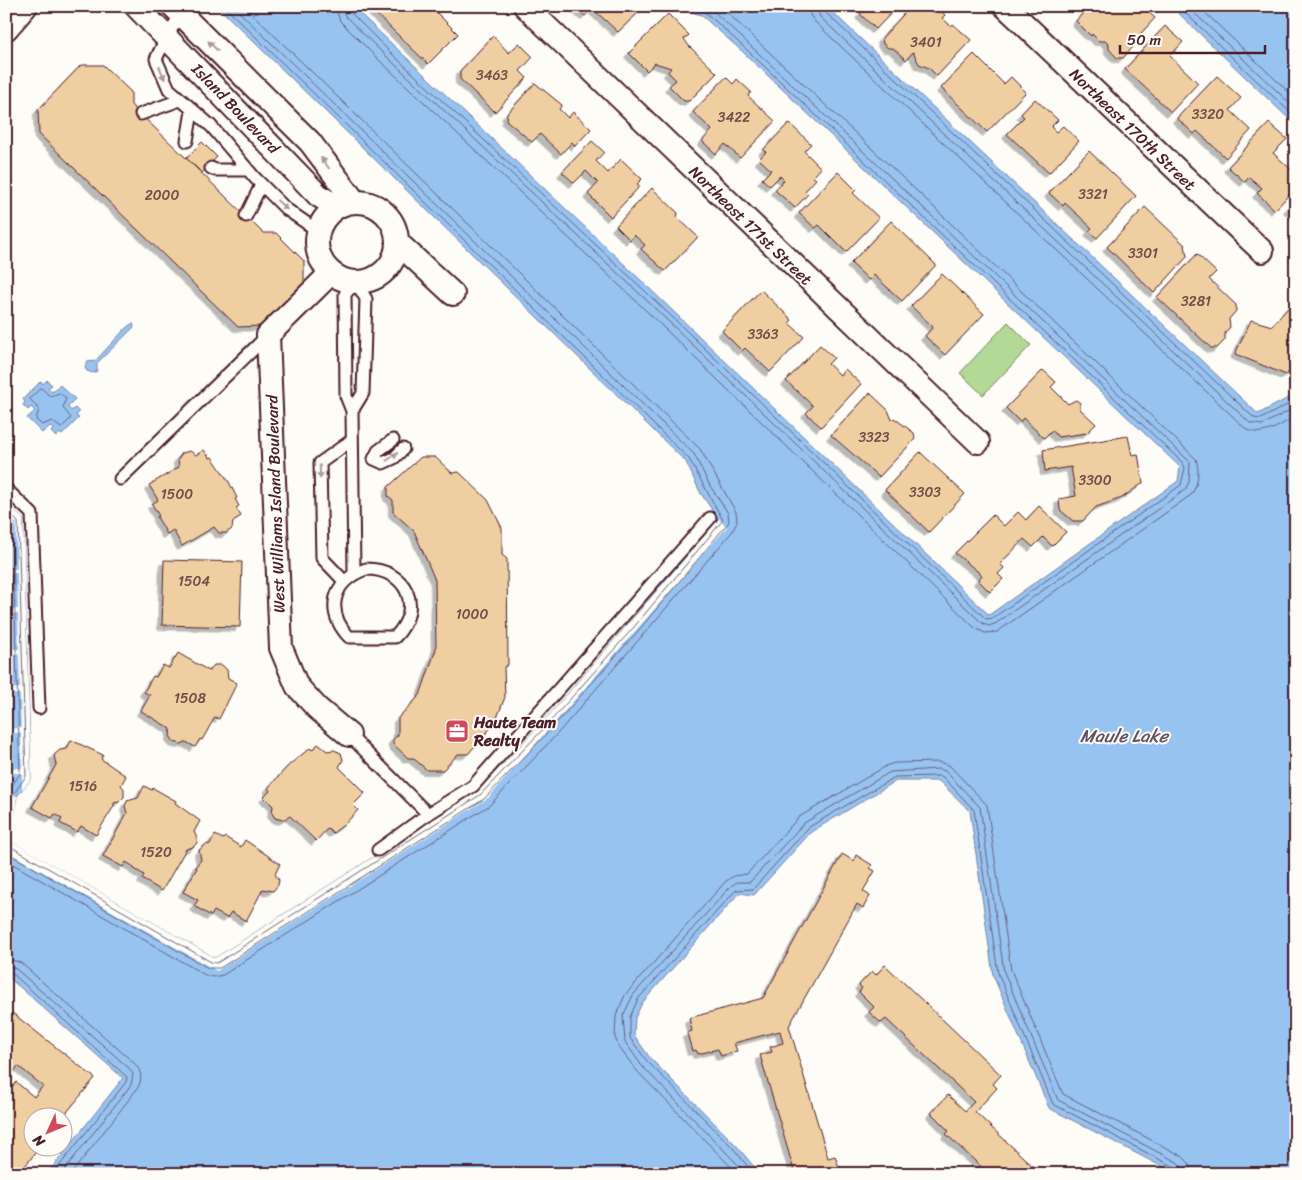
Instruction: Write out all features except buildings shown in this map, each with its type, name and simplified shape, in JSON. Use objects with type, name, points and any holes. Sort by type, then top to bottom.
[{"type":"street","points":[[6,29],[26,6]]},
{"type":"street","name":"Island Boulevard","points":[[136,6],[167,36],[319,196],[346,204],[368,204],[380,209],[389,218],[395,229],[397,242]]},
{"type":"street","name":"Northeast 171st Street","points":[[525,6],[978,442]]},
{"type":"street","name":"Northeast 170th Street","points":[[1005,6],[1262,251]]},
{"type":"street","name":"Island Boulevard","points":[[177,10],[310,142],[346,204]]},
{"type":"street","points":[[346,204],[330,212],[321,222],[318,231],[317,249],[322,262],[331,273],[342,280],[368,281],[380,275],[390,266],[395,255],[397,242]]},
{"type":"street","points":[[397,242],[454,294]]},
{"type":"street","points":[[268,335],[331,273]]},
{"type":"street","name":"West Williams Island Boulevard","points":[[268,335],[281,648],[297,686],[317,708],[349,735]]},
{"type":"lane","points":[[177,10],[156,59],[169,89],[211,126],[248,170],[286,209],[318,231]]},
{"type":"lane","points":[[141,114],[180,100]]},
{"type":"lane","points":[[187,141],[192,111]]},
{"type":"lane","points":[[211,168],[215,170],[248,170]]},
{"type":"lane","points":[[246,216],[262,185]]},
{"type":"lane","points":[[352,411],[364,393],[366,299],[356,282],[346,294],[346,396],[352,411],[354,573]]},
{"type":"lane","points":[[120,479],[268,335]]},
{"type":"lane","points":[[344,581],[322,558],[320,463],[352,440]]},
{"type":"lane","points":[[374,459],[378,451],[393,440]]},
{"type":"lane","points":[[353,462],[374,459],[383,463],[394,458],[403,449]]},
{"type":"lane","points":[[6,489],[32,514],[39,708]]},
{"type":"lane","points":[[378,850],[428,814],[473,786],[710,518]]},
{"type":"lane","points":[[366,569],[378,569],[400,581],[407,592],[410,604],[409,616],[404,628],[396,637],[349,637],[340,628],[335,616],[334,604],[337,591],[344,581],[354,573],[366,569]]},
{"type":"lane","points":[[349,735],[428,814]]},
{"type":"green space","points":[[1008,322],[1031,345],[983,395],[960,373]]},
{"type":"water","name":"Maule Lake","points":[[217,6],[352,6],[989,615],[1178,481],[1180,467],[743,52],[701,15],[675,6],[826,6],[1258,414],[1296,394],[1296,1174],[1176,1174],[1049,1108],[993,975],[970,811],[939,781],[896,781],[811,832],[754,895],[739,893],[642,1003],[635,1018],[634,1035],[650,1058],[736,1145],[760,1174],[47,1174],[60,1158],[72,1158],[72,1142],[123,1078],[6,975],[6,502],[23,519],[31,779],[17,796],[10,841],[215,958],[477,791],[544,721],[718,519],[700,492],[686,462]]},
{"type":"water","points":[[1171,6],[1296,6],[1296,125],[1290,120]]},
{"type":"water","points":[[133,323],[134,327],[97,363],[97,371],[93,373],[87,371],[85,368],[87,362],[95,361]]},
{"type":"water","points":[[47,380],[52,385],[48,388],[52,392],[60,385],[75,399],[68,407],[71,411],[75,408],[79,412],[76,416],[79,418],[62,435],[59,433],[56,437],[51,432],[54,429],[50,426],[42,433],[27,418],[35,411],[31,407],[28,410],[23,405],[25,402],[23,399],[41,381],[43,384]]},
{"type":"pier","points":[[6,502],[23,519],[31,779],[22,790],[22,773],[6,773],[6,769],[22,768],[21,733],[6,733],[6,729],[21,728],[20,694],[6,694],[6,689],[20,688],[19,654],[6,654],[6,649],[19,649],[18,614],[6,614],[6,609],[18,609],[17,573],[6,573],[6,569],[17,569],[16,523],[6,513]]},
{"type":"pier","points":[[719,519],[727,527],[488,798],[217,971],[6,851],[6,830],[12,795],[17,796],[11,841],[215,958],[477,791],[544,721]]},
{"type":"place","name":"Haute Team Realty","points":[[457,731]]}]
